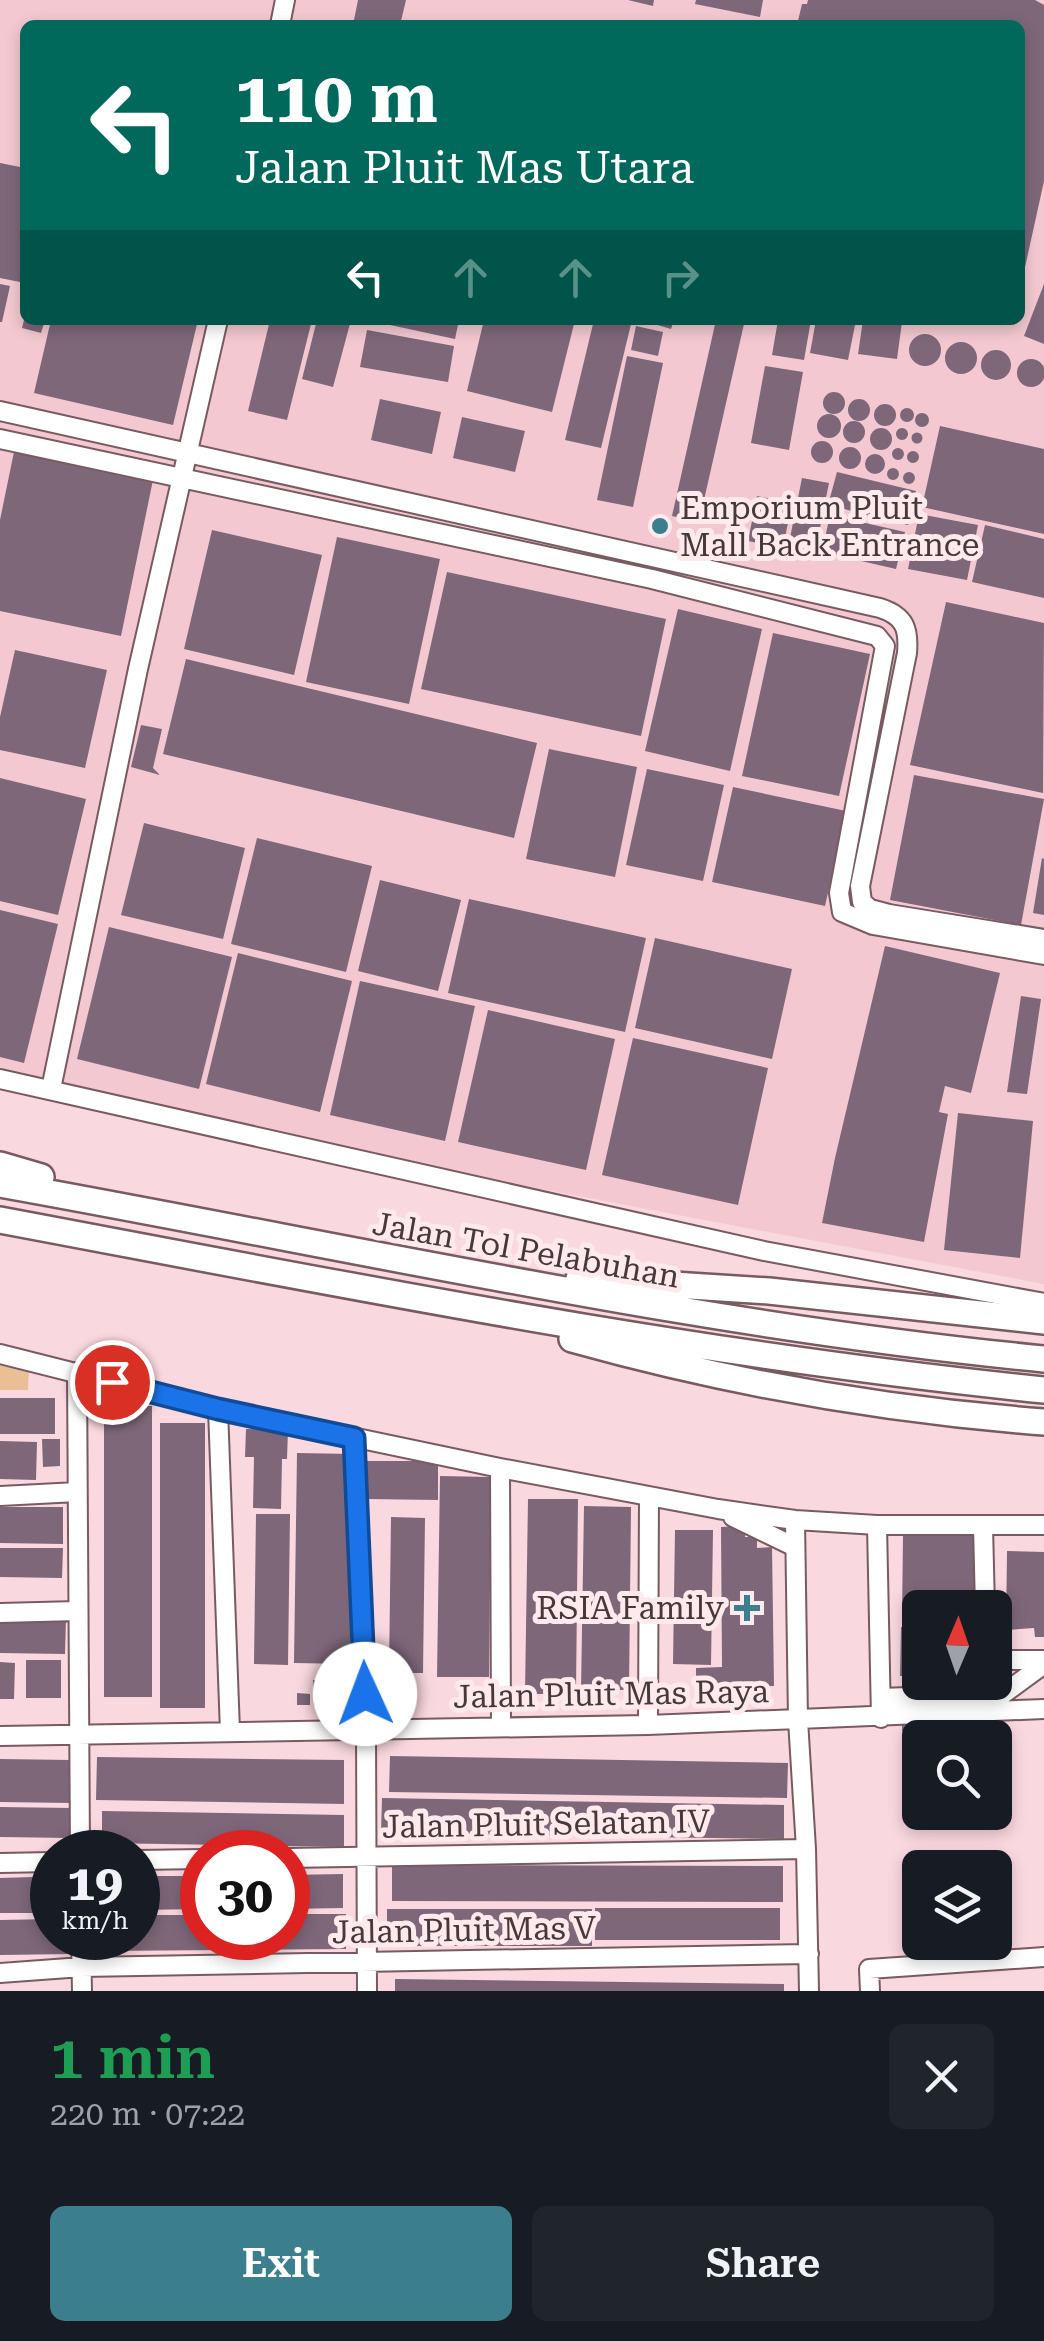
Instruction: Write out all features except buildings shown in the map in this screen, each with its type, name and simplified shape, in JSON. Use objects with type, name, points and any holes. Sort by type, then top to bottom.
[{"type":"highway","points":[[0,1166],[171,1215]]},
{"type":"highway","name":"Jalan Tol Pelabuhan","points":[[0,1184],[459,1272],[746,1322],[1044,1359]]},
{"type":"highway","points":[[0,1220],[111,1241]]},
{"type":"highway","points":[[0,1234],[111,1241]]},
{"type":"highway","name":"Jalan Tol Pelabuhan","points":[[111,1241],[852,1369],[1044,1390]]},
{"type":"highway","points":[[459,1272],[769,1291],[1044,1321]]},
{"type":"highway","points":[[418,1296],[679,1368],[857,1400],[1044,1422]]},
{"type":"street","points":[[51,1089],[83,925],[217,325]]},
{"type":"street","points":[[0,411],[653,556],[897,615],[909,634],[907,653],[860,886],[862,902],[870,909],[890,914],[1044,939]]},
{"type":"street","points":[[0,439],[652,579],[882,639]]},
{"type":"street","points":[[882,639],[897,615]]},
{"type":"street","points":[[882,639],[885,646],[839,893],[842,912],[873,925],[1044,955]]},
{"type":"street","points":[[0,1079],[764,1251],[1044,1303]]},
{"type":"street","points":[[0,1354],[218,1409],[718,1509],[795,1520],[877,1525],[1044,1525]]},
{"type":"street","points":[[77,1372],[80,1830]]},
{"type":"street","points":[[218,1409],[230,1731]]},
{"type":"street","points":[[354,1438],[366,1730],[367,1991]]},
{"type":"street","points":[[500,1468],[501,1726]]},
{"type":"street","points":[[0,1496],[78,1492]]},
{"type":"street","points":[[648,1725],[649,1496]]},
{"type":"street","points":[[718,1509],[796,1548]]},
{"type":"street","points":[[795,1520],[809,1991]]},
{"type":"street","points":[[877,1525],[881,1708]]},
{"type":"street","points":[[983,1526],[984,1590]]},
{"type":"street","points":[[0,1614],[78,1611]]},
{"type":"street","points":[[1012,1661],[1044,1662]]},
{"type":"street","points":[[1012,1683],[1044,1662]]},
{"type":"street","name":"Jalan Pluit Mas Raya","points":[[0,1736],[798,1720],[975,1700]]},
{"type":"street","name":"Jalan Pluit Mas Raya","points":[[993,1700],[1044,1709]]},
{"type":"street","name":"Jalan Pluit Selatan IV","points":[[310,1857],[806,1850]]},
{"type":"street","points":[[0,1862],[30,1862]]},
{"type":"street","name":"Jalan Pluit Mas V","points":[[0,1973],[82,1967],[809,1954]]},
{"type":"street","points":[[870,1991],[869,1969],[1044,1956]]},
{"type":"street","points":[[82,1960],[82,1991]]},
{"type":"shaded area","points":[[0,0],[1044,0],[1044,1284],[0,1087]]},
{"type":"shaded area","points":[[0,1362],[29,1363],[28,1390],[0,1390]]},
{"type":"place","name":"Emporium Pluit Mall Back Entrance","points":[[660,526]]},
{"type":"place","name":"RSIA Family","points":[[747,1608]]},
{"type":"route","points":[[112,1382],[354,1438],[365,1694]]}]
